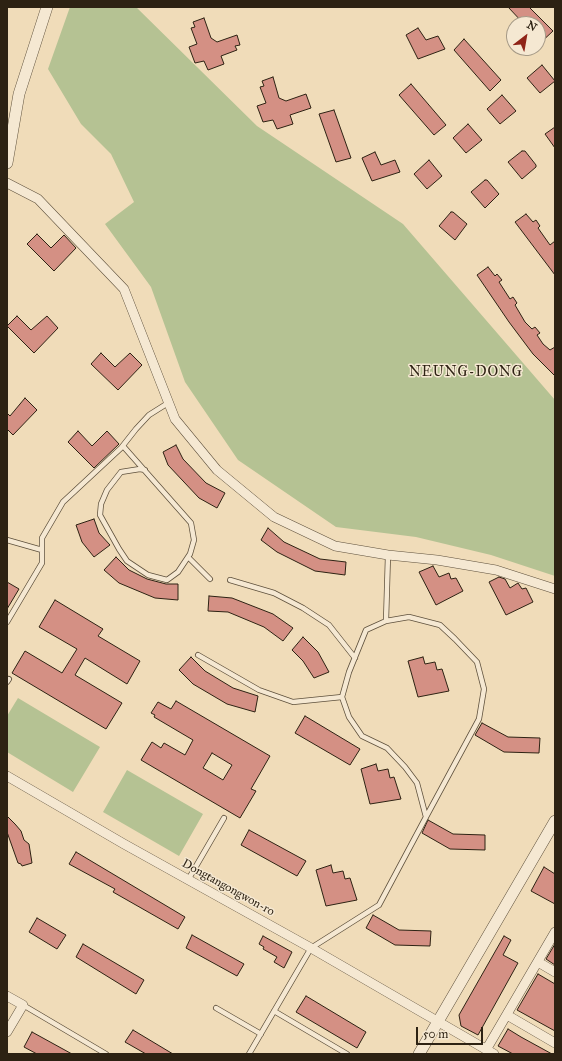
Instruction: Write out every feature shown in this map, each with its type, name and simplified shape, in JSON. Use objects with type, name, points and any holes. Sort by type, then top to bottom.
[{"type":"street","points":[[7,163],[19,94],[47,7]]},
{"type":"street","points":[[7,183],[38,199],[124,290],[175,420],[217,470],[274,517],[335,546],[496,570],[555,589]]},
{"type":"street","name":"Dongtangongwon-ro","points":[[7,776],[188,880],[311,948],[490,1052]]},
{"type":"street","points":[[419,1054],[555,821]]},
{"type":"street","points":[[490,1052],[507,1015],[555,932]]},
{"type":"street","points":[[538,962],[555,972]]},
{"type":"street","points":[[7,996],[23,1005],[7,1032]]},
{"type":"street","points":[[507,1015],[555,1043]]},
{"type":"lane","points":[[7,622],[42,563],[42,538],[62,502],[123,446],[149,415],[168,403]]},
{"type":"lane","points":[[123,446],[145,470],[192,523],[194,540],[188,558],[178,572],[167,580],[148,575],[128,561],[119,549],[100,515],[101,504],[106,490],[121,472],[140,469],[145,470]]},
{"type":"lane","points":[[7,540],[42,550]]},
{"type":"lane","points":[[386,621],[388,555]]},
{"type":"lane","points":[[188,558],[210,579]]},
{"type":"lane","points":[[230,580],[274,593],[303,608],[329,625],[355,658]]},
{"type":"lane","points":[[248,1054],[311,948],[379,905],[479,719],[484,689],[477,662],[440,625],[409,617],[386,621],[366,630],[349,672],[342,697],[349,717],[362,736],[387,748],[405,767],[417,783],[426,817]]},
{"type":"lane","points":[[198,655],[259,690],[293,702],[342,697]]},
{"type":"lane","points":[[188,880],[224,818]]},
{"type":"lane","points":[[23,1005],[106,1054]]},
{"type":"lane","points":[[216,1008],[261,1034]]},
{"type":"lane","points":[[274,1011],[347,1054]]},
{"type":"green space","points":[[70,7],[136,7],[257,126],[403,224],[555,400],[555,576],[491,555],[416,537],[336,527],[238,460],[185,382],[151,287],[105,224],[134,202],[111,154],[81,124],[48,69]]},
{"type":"green space","points":[[18,698],[100,747],[73,792],[7,752],[7,716]]},
{"type":"green space","points":[[127,770],[203,814],[179,856],[103,812]]},
{"type":"building","points":[[508,7],[529,7],[538,16],[516,16]]},
{"type":"building","points":[[204,18],[211,38],[217,42],[237,35],[240,45],[235,46],[237,50],[221,56],[224,64],[208,70],[204,61],[195,63],[189,47],[197,44],[191,28],[195,27],[193,22]]},
{"type":"building","points":[[546,24],[553,31],[546,38]]},
{"type":"building","points":[[418,28],[426,40],[438,36],[445,49],[418,59],[406,35]]},
{"type":"building","points":[[464,39],[501,80],[490,91],[454,50]]},
{"type":"building","points":[[542,65],[555,81],[540,93],[527,78]]},
{"type":"building","points":[[273,77],[279,98],[286,101],[306,94],[311,108],[290,115],[293,124],[277,129],[273,120],[263,122],[257,106],[266,103],[260,87],[264,86],[262,81]]},
{"type":"building","points":[[411,84],[446,125],[434,135],[399,95]]},
{"type":"building","points":[[502,95],[516,111],[500,124],[487,109]]},
{"type":"building","points":[[334,110],[351,158],[336,162],[319,114]]},
{"type":"building","points":[[468,124],[482,140],[466,153],[453,138]]},
{"type":"building","points":[[555,127],[555,148],[545,134]]},
{"type":"building","points":[[522,151],[525,151],[536,167],[522,179],[508,162]]},
{"type":"building","points":[[375,152],[381,165],[395,160],[400,172],[372,181],[362,158]]},
{"type":"building","points":[[429,160],[442,176],[427,189],[414,174]]},
{"type":"building","points":[[487,180],[499,194],[485,208],[471,192]]},
{"type":"building","points":[[451,212],[467,224],[455,240],[439,226]]},
{"type":"building","points":[[526,214],[533,222],[536,220],[540,226],[538,228],[550,245],[555,241],[555,275],[515,222]]},
{"type":"building","points":[[37,234],[51,248],[64,235],[76,248],[54,271],[27,244]]},
{"type":"building","points":[[488,267],[495,276],[497,274],[502,280],[499,282],[510,299],[513,297],[517,303],[515,305],[525,322],[532,329],[535,327],[540,333],[537,335],[543,344],[550,350],[555,347],[555,376],[533,354],[477,275]]},
{"type":"building","points":[[17,316],[31,330],[47,316],[58,328],[34,353],[7,326]]},
{"type":"building","points":[[101,353],[115,367],[130,353],[142,365],[118,390],[91,364]]},
{"type":"building","points":[[25,398],[37,410],[13,435],[7,429],[7,413],[10,416]]},
{"type":"building","points":[[78,431],[92,446],[107,431],[119,444],[94,468],[68,442]]},
{"type":"building","points":[[176,445],[183,459],[206,483],[225,493],[217,508],[199,498],[168,465],[163,452]]},
{"type":"building","points":[[94,519],[99,533],[110,545],[94,557],[82,542],[76,525]]},
{"type":"building","points":[[268,528],[284,542],[320,559],[346,562],[345,575],[315,571],[277,552],[261,540]]},
{"type":"building","points":[[116,557],[129,570],[147,579],[166,584],[178,584],[178,600],[155,598],[119,583],[104,570]]},
{"type":"building","points":[[433,566],[439,577],[449,573],[451,579],[456,578],[463,591],[436,605],[419,572]]},
{"type":"building","points":[[499,577],[505,579],[510,588],[518,583],[522,589],[526,588],[533,602],[506,615],[489,582]]},
{"type":"building","points":[[7,582],[19,589],[7,609]]},
{"type":"building","points":[[209,596],[232,598],[273,614],[293,628],[283,641],[264,627],[228,612],[208,611]]},
{"type":"building","points":[[55,600],[103,629],[98,636],[140,661],[127,684],[85,658],[75,675],[122,703],[106,729],[12,673],[25,651],[62,673],[77,649],[39,627]]},
{"type":"building","points":[[303,637],[318,652],[329,672],[314,678],[303,661],[292,650]]},
{"type":"building","points":[[191,657],[205,671],[233,688],[258,696],[255,712],[227,704],[193,684],[179,670]]},
{"type":"building","points":[[423,657],[425,664],[435,662],[437,670],[442,669],[449,691],[418,697],[408,661]]},
{"type":"building","points":[[176,701],[270,756],[251,789],[256,791],[240,818],[141,760],[152,742],[161,748],[164,743],[185,755],[193,740],[154,717],[155,715],[151,713],[158,702],[171,709]],"holes":[[[212,753],[232,765],[223,780],[203,768]]]},
{"type":"building","points":[[305,716],[360,749],[350,765],[295,733]]},
{"type":"building","points":[[482,723],[508,737],[540,738],[539,753],[504,752],[475,735]]},
{"type":"building","points":[[376,764],[378,771],[388,769],[390,778],[394,777],[401,799],[370,804],[361,769]]},
{"type":"building","points":[[7,816],[21,831],[24,840],[29,844],[32,863],[22,866],[18,863],[7,832]]},
{"type":"building","points":[[428,820],[453,834],[485,835],[485,850],[450,849],[422,833]]},
{"type":"building","points":[[249,830],[306,861],[297,876],[241,845]]},
{"type":"building","points":[[76,852],[185,917],[178,929],[113,892],[115,889],[69,864]]},
{"type":"building","points":[[331,865],[333,873],[343,871],[345,879],[350,878],[357,900],[326,906],[316,870]]},
{"type":"building","points":[[544,867],[555,874],[555,904],[531,891]]},
{"type":"building","points":[[373,915],[399,930],[431,931],[430,946],[395,945],[366,928]]},
{"type":"building","points":[[37,918],[66,935],[57,949],[29,932]]},
{"type":"building","points":[[192,935],[244,964],[237,976],[186,948]]},
{"type":"building","points":[[263,936],[292,952],[284,968],[274,962],[277,957],[263,949],[264,947],[259,944]]},
{"type":"building","points":[[504,936],[511,940],[503,955],[518,963],[478,1035],[461,1026],[459,1015]]},
{"type":"building","points":[[83,944],[144,980],[136,994],[76,957]]},
{"type":"building","points":[[555,944],[555,965],[546,959]]},
{"type":"building","points":[[538,974],[555,984],[555,1031],[517,1010]]},
{"type":"building","points":[[306,996],[366,1032],[357,1048],[296,1012]]},
{"type":"building","points":[[508,1029],[552,1054],[513,1054],[498,1046]]},
{"type":"building","points":[[133,1030],[173,1054],[146,1054],[125,1042]]},
{"type":"building","points":[[32,1032],[72,1054],[37,1054],[24,1047]]},
{"type":"district","name":"NEUNG-DONG","points":[[466,373]]}]
